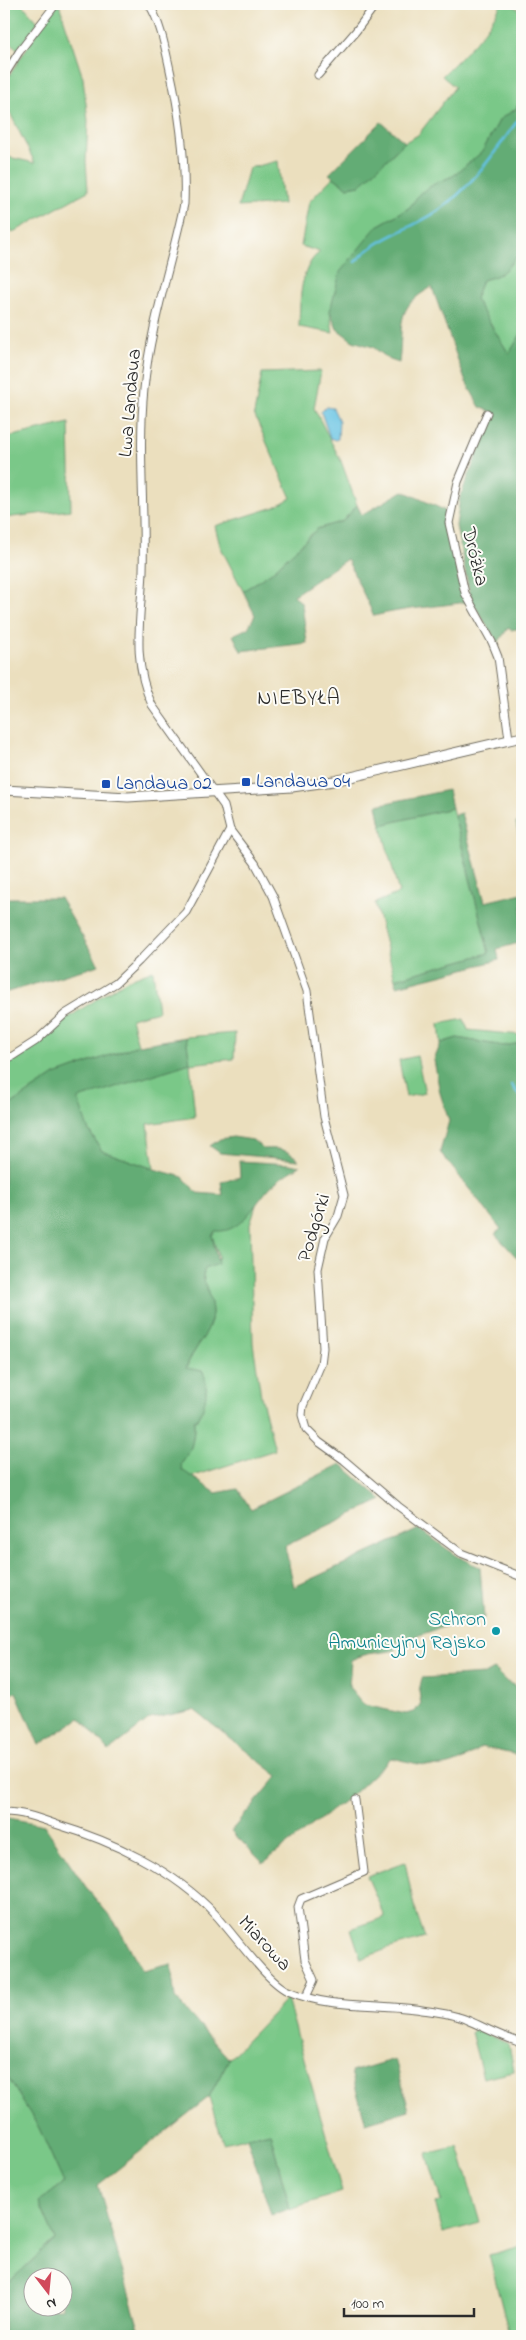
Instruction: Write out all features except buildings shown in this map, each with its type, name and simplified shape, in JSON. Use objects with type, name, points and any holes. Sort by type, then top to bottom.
[{"type":"street","points":[[4,76],[19,52],[56,4]]},
{"type":"street","name":"Lwa Landaua","points":[[149,4],[162,34],[178,105],[185,153],[185,178],[184,204],[148,361],[144,389],[142,468],[143,570],[138,660],[144,688],[152,705],[214,792]]},
{"type":"street","points":[[318,75],[356,31],[376,4]]},
{"type":"street","name":"Dróżka","points":[[487,413],[458,482],[449,523],[464,593],[492,642],[498,657],[508,739]]},
{"type":"street","points":[[4,790],[128,797],[292,787],[334,781],[522,737]]},
{"type":"street","name":"Podgórki","points":[[214,792],[224,806],[230,830],[256,863],[273,896],[307,991],[324,1117],[344,1195],[338,1216],[325,1238],[318,1269],[323,1348],[321,1364],[303,1406],[302,1414],[306,1428],[319,1442],[344,1460],[398,1506],[461,1552],[522,1577]]},
{"type":"street","points":[[4,1060],[12,1057],[36,1041],[65,1014],[116,983],[139,961],[186,912],[230,830]]},
{"type":"street","points":[[306,1997],[314,1980],[305,1960],[298,1907],[301,1899],[364,1872],[355,1800]]},
{"type":"street","name":"Miarowa","points":[[4,1812],[18,1812],[62,1826],[134,1854],[202,1900],[259,1966],[286,1990],[306,1997],[346,2004],[421,2010],[454,2016],[465,2019],[503,2038],[522,2043]]},
{"type":"green space","points":[[4,4],[22,4],[38,22],[18,50],[4,36]]},
{"type":"green space","points":[[59,4],[83,78],[88,121],[86,161],[88,191],[12,233],[4,207],[4,156],[35,163],[4,101],[4,84],[44,21]]},
{"type":"green space","points":[[501,4],[510,4],[522,11],[522,97],[516,109],[500,119],[482,152],[468,165],[453,176],[436,183],[421,193],[409,208],[377,226],[330,311],[333,333],[299,327],[304,276],[313,259],[320,252],[301,246],[309,202],[333,177],[347,187],[360,185],[405,142],[418,135],[455,87],[442,76],[482,34]]},
{"type":"green space","points":[[522,97],[522,253],[503,272],[482,280],[475,299],[509,354],[522,332],[522,628],[511,630],[508,628],[498,643],[471,600],[456,526],[460,497],[494,413],[480,407],[465,380],[432,287],[411,302],[406,310],[401,328],[399,363],[390,360],[373,347],[353,341],[337,329],[330,311],[340,272],[377,226],[409,208],[420,193],[436,183],[453,176],[482,152],[500,119],[516,109]]},
{"type":"green space","points":[[381,122],[405,142],[360,185],[347,187],[329,174]]},
{"type":"green space","points":[[278,161],[283,204],[238,207],[249,168]]},
{"type":"green space","points":[[522,253],[522,332],[509,354],[475,299],[482,280],[503,272]]},
{"type":"green space","points":[[321,371],[314,408],[341,461],[357,505],[343,521],[317,529],[272,572],[243,591],[220,546],[215,526],[275,507],[291,498],[254,414],[262,373]]},
{"type":"green space","points":[[69,423],[71,510],[4,518],[4,438]]},
{"type":"green space","points":[[403,491],[444,510],[462,592],[466,602],[409,609],[374,616],[347,559],[294,595],[302,604],[307,643],[241,651],[233,635],[248,628],[255,615],[243,591],[272,572],[317,529],[343,521],[357,505],[362,515]]},
{"type":"green space","points":[[448,790],[452,808],[381,825],[377,805]]},
{"type":"green space","points":[[452,808],[489,953],[395,979],[375,903],[399,893],[381,825]]},
{"type":"green space","points":[[461,813],[485,902],[522,893],[522,942],[497,949],[499,960],[397,986],[395,979],[489,953],[454,815]]},
{"type":"green space","points":[[522,822],[522,853],[516,823]]},
{"type":"green space","points":[[4,898],[60,898],[99,965],[4,993]]},
{"type":"green space","points":[[153,970],[158,1011],[131,1018],[138,1045],[55,1075],[4,1109],[4,1064],[25,1054],[66,1019],[125,981]]},
{"type":"green space","points":[[464,1019],[468,1030],[521,1035],[522,1043],[503,1046],[457,1038],[441,1043],[439,1024]]},
{"type":"green space","points":[[235,1033],[234,1059],[190,1064],[195,1117],[148,1124],[154,1169],[102,1151],[88,1129],[77,1099],[190,1063],[186,1037]]},
{"type":"green space","points":[[186,1037],[190,1063],[78,1099],[88,1129],[102,1151],[183,1177],[197,1193],[223,1195],[221,1182],[240,1177],[239,1161],[300,1166],[270,1188],[242,1221],[234,1227],[215,1231],[212,1235],[218,1264],[205,1269],[203,1275],[211,1303],[211,1321],[186,1368],[203,1371],[206,1395],[199,1418],[194,1420],[192,1444],[181,1464],[182,1470],[216,1493],[238,1489],[251,1509],[341,1464],[382,1500],[285,1546],[294,1587],[419,1529],[456,1555],[480,1567],[484,1618],[443,1627],[396,1643],[396,1650],[369,1654],[351,1660],[349,1687],[364,1705],[406,1714],[413,1712],[421,1705],[419,1691],[422,1678],[485,1674],[494,1669],[507,1682],[522,1689],[522,1756],[481,1747],[458,1762],[448,1765],[428,1766],[391,1758],[353,1794],[263,1863],[231,1831],[278,1776],[194,1710],[150,1719],[109,1751],[80,1718],[39,1745],[16,1692],[4,1696],[4,1109],[55,1075],[138,1045]]},
{"type":"green space","points":[[457,1038],[503,1046],[522,1043],[522,1263],[495,1234],[501,1229],[440,1152],[449,1121],[440,1093],[434,1060],[441,1043]]},
{"type":"green space","points":[[417,1056],[425,1093],[406,1097],[399,1060]]},
{"type":"green space","points":[[233,1137],[253,1140],[263,1149],[282,1150],[299,1160],[220,1153],[210,1146],[220,1139]]},
{"type":"green space","points":[[257,1202],[250,1224],[253,1343],[261,1396],[275,1450],[191,1477],[182,1470],[181,1464],[192,1444],[194,1420],[199,1418],[202,1411],[203,1371],[186,1369],[211,1321],[211,1303],[203,1275],[204,1269],[219,1258],[212,1235],[215,1231],[246,1216]]},
{"type":"green space","points":[[4,1817],[44,1825],[88,1890],[114,1921],[143,1971],[171,1964],[175,1998],[229,2059],[209,2097],[98,2185],[141,2336],[4,2336],[4,2287],[22,2270],[22,2318],[72,2318],[72,2268],[24,2268],[55,2239],[39,2202],[64,2183],[39,2128],[4,2071]]},
{"type":"green space","points":[[405,1862],[414,1906],[425,1938],[361,1959],[351,1929],[385,1917],[367,1876]]},
{"type":"green space","points":[[287,1999],[342,2192],[290,2209],[270,2132],[223,2143],[209,2097],[229,2059]]},
{"type":"green space","points":[[474,2029],[509,2044],[514,2071],[483,2078],[471,2032]]},
{"type":"green space","points":[[395,2059],[409,2110],[366,2123],[351,2072]]},
{"type":"green space","points":[[4,2071],[39,2128],[64,2183],[39,2202],[55,2239],[4,2287]]},
{"type":"green space","points":[[270,2132],[290,2209],[271,2215],[247,2137]]},
{"type":"green space","points":[[458,2146],[480,2223],[443,2233],[435,2202],[441,2201],[427,2154]]},
{"type":"green space","points":[[518,2247],[522,2249],[522,2330],[509,2334],[489,2255]]},
{"type":"water","points":[[326,407],[333,408],[339,421],[338,439],[335,440],[330,438],[321,412]]},
{"type":"waterway","points":[[355,262],[382,241],[423,220],[446,205],[482,168],[522,114]]},
{"type":"waterway","points":[[511,1085],[522,1098]]},
{"type":"place","name":"Landaua 04","points":[[246,782]]},
{"type":"place","name":"Landaua 02","points":[[106,784]]},
{"type":"place","name":"Schron Amunicyjny Rajsko","points":[[496,1631]]},
{"type":"district","name":"NIEBYŁA","points":[[299,699]]}]
